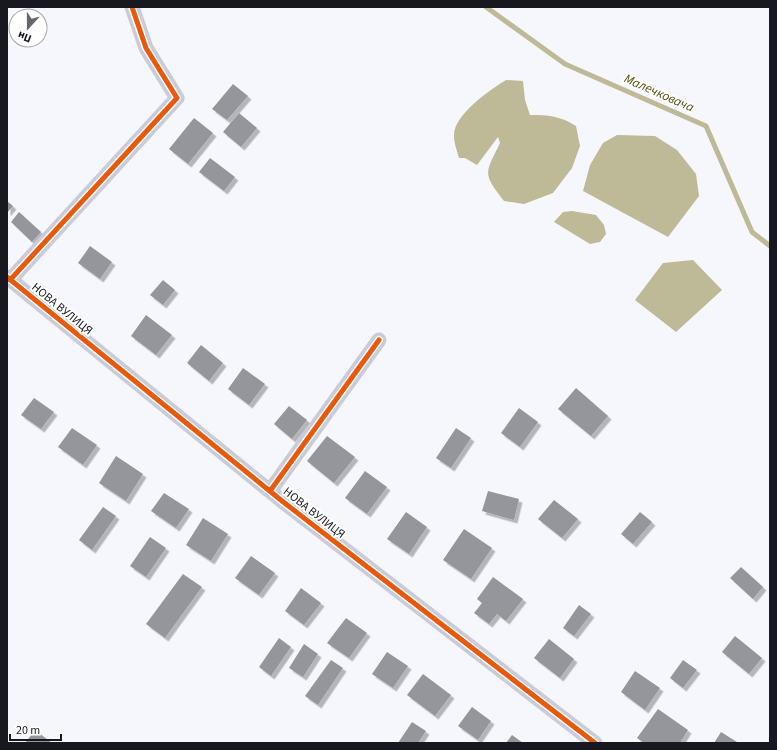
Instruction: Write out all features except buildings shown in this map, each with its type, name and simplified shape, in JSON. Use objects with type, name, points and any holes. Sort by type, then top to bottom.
[{"type":"street","points":[[9,279],[176,98],[146,48],[132,7]]},
{"type":"street","name":"НОВА ВУЛИЦЯ","points":[[9,279],[270,491],[595,743]]},
{"type":"street","points":[[270,491],[379,340]]},
{"type":"shaded area","points":[[506,80],[523,81],[525,100],[530,115],[554,117],[565,120],[576,126],[580,146],[572,168],[553,193],[524,204],[504,201],[489,179],[488,173],[491,161],[500,143],[498,137],[477,165],[465,158],[459,158],[454,141],[455,128],[459,120],[482,97]]},
{"type":"shaded area","points":[[617,135],[655,136],[677,150],[696,174],[699,196],[668,237],[583,191],[590,165],[603,143]]},
{"type":"shaded area","points":[[572,211],[596,215],[604,225],[606,234],[600,242],[590,244],[554,222],[563,212]]},
{"type":"shaded area","points":[[693,260],[722,290],[676,332],[635,300],[663,263]]},
{"type":"waterway","name":"Малечковача","points":[[486,7],[565,64],[706,126],[752,232],[770,246]]},
{"type":"cycle path","points":[[10,280],[177,98],[146,48],[132,7]]},
{"type":"cycle path","points":[[7,277],[282,501],[595,743]]},
{"type":"cycle path","points":[[270,491],[379,340]]}]
